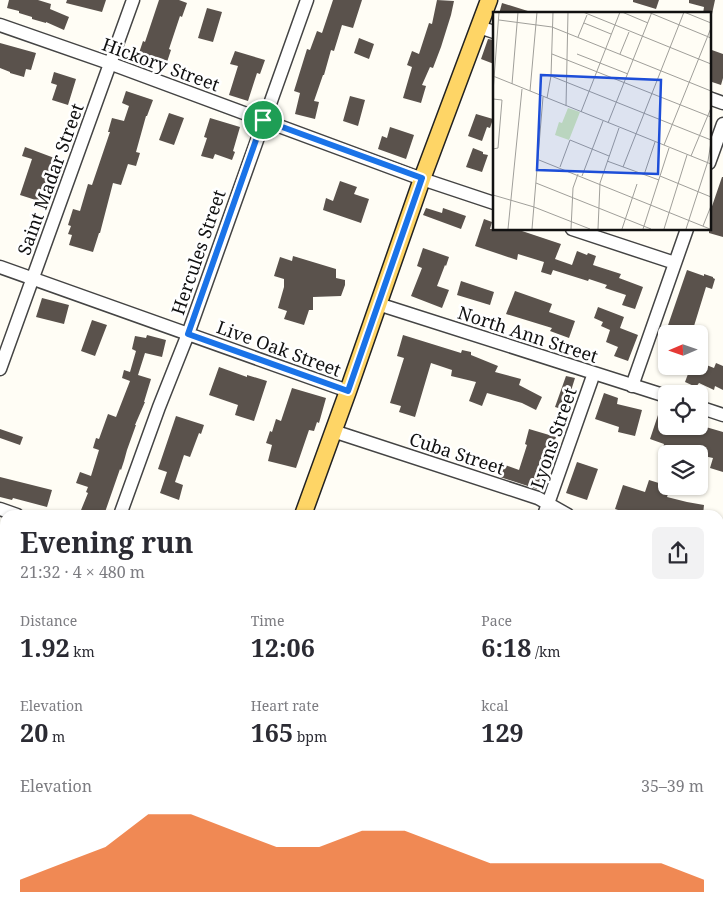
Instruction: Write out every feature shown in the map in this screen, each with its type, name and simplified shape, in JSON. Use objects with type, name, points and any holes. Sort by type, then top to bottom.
[{"type":"main road","points":[[305,510],[422,178],[486,30],[489,0]]},
{"type":"street","name":"Saint Madar Street","points":[[0,369],[133,0]]},
{"type":"street","name":"Hercules Street","points":[[122,510],[188,334],[307,0]]},
{"type":"street","name":"Hickory Street","points":[[0,25],[110,63],[493,203]]},
{"type":"street","points":[[710,98],[723,103]]},
{"type":"street","points":[[710,160],[723,124]]},
{"type":"street","points":[[575,230],[675,263]]},
{"type":"street","points":[[632,386],[686,230]]},
{"type":"street","name":"Live Oak Street","points":[[0,267],[348,391]]},
{"type":"street","name":"North Ann Street","points":[[378,304],[658,394]]},
{"type":"street","name":"Lyons Street","points":[[546,510],[594,373]]},
{"type":"street","points":[[708,410],[723,415]]},
{"type":"street","name":"Cuba Street","points":[[333,431],[538,498],[546,510]]},
{"type":"building","points":[[9,0],[38,0],[51,4],[50,9],[69,17],[64,30],[46,22],[32,19],[32,17],[19,13],[19,11],[7,8]]},
{"type":"building","points":[[67,0],[106,0],[102,12],[66,3]]},
{"type":"building","points":[[159,0],[179,0],[187,3],[182,17],[180,16],[169,49],[171,50],[166,65],[138,56],[143,41],[145,42]]},
{"type":"building","points":[[333,0],[362,0],[353,28],[342,25],[334,51],[331,50],[314,101],[319,102],[315,119],[295,114],[300,93],[294,91],[307,49],[310,50],[317,31],[322,33]]},
{"type":"building","points":[[437,0],[454,1],[433,68],[430,67],[422,85],[426,86],[421,103],[403,98],[412,67],[407,65],[412,51],[419,54],[429,23],[432,24]]},
{"type":"building","points":[[633,0],[659,0],[656,9],[633,2]]},
{"type":"building","points":[[689,0],[715,0],[712,14],[710,12],[703,12],[704,7],[689,3]]},
{"type":"building","points":[[502,3],[531,12],[500,12]]},
{"type":"building","points":[[207,8],[222,12],[213,42],[198,38]]},
{"type":"building","points":[[359,38],[374,44],[369,59],[354,53]]},
{"type":"building","points":[[488,39],[493,40],[493,64],[481,59]]},
{"type":"building","points":[[0,43],[36,53],[31,70],[26,69],[24,77],[0,68]]},
{"type":"building","points":[[710,49],[723,54],[723,78],[721,85],[710,81]]},
{"type":"building","points":[[235,51],[265,60],[260,74],[257,73],[248,101],[229,95],[238,66],[230,64]]},
{"type":"building","points":[[54,72],[76,79],[68,105],[52,100],[57,85],[51,83]]},
{"type":"building","points":[[126,91],[153,100],[146,116],[136,152],[140,153],[136,166],[128,164],[121,185],[113,183],[93,252],[69,245],[72,235],[68,234],[71,226],[68,225],[73,209],[80,211],[88,184],[92,185],[110,132],[108,132],[112,118],[124,121],[129,106],[122,103]]},
{"type":"building","points":[[350,96],[365,100],[358,126],[343,121]]},
{"type":"building","points":[[169,113],[184,118],[174,145],[159,140]]},
{"type":"building","points":[[476,114],[493,119],[490,128],[487,127],[482,141],[468,136]]},
{"type":"building","points":[[210,118],[240,127],[232,160],[215,154],[213,159],[201,156],[207,138],[204,137]]},
{"type":"building","points":[[390,127],[414,135],[406,159],[378,149],[382,136],[387,138]]},
{"type":"building","points":[[25,147],[57,159],[42,202],[20,195],[32,159],[22,156]]},
{"type":"building","points":[[473,148],[488,155],[482,172],[466,167]]},
{"type":"building","points":[[723,177],[723,237],[709,233],[710,212]]},
{"type":"building","points":[[340,181],[357,187],[354,194],[369,199],[361,223],[323,210],[326,198],[333,201]]},
{"type":"building","points":[[426,208],[442,213],[443,208],[466,216],[461,229],[423,215]]},
{"type":"building","points":[[484,219],[492,222],[490,229],[493,230],[519,230],[561,244],[555,259],[572,265],[577,251],[596,256],[593,265],[621,274],[619,278],[643,287],[635,309],[622,305],[626,295],[605,288],[607,285],[553,270],[551,275],[541,272],[544,262],[518,254],[517,260],[475,246]]},
{"type":"building","points":[[423,248],[449,257],[437,286],[449,290],[442,308],[411,296],[422,268],[417,266]]},
{"type":"building","points":[[293,256],[336,269],[336,278],[345,280],[341,296],[313,297],[313,310],[309,310],[304,325],[284,319],[287,311],[278,308],[284,287],[284,279],[274,276],[280,257],[292,261]]},
{"type":"building","points":[[687,270],[713,277],[715,279],[712,289],[706,287],[694,325],[668,325]]},
{"type":"building","points":[[461,281],[494,292],[490,305],[457,295]]},
{"type":"building","points":[[515,291],[552,304],[549,312],[575,321],[569,338],[550,331],[552,328],[506,314]]},
{"type":"building","points":[[42,298],[69,305],[64,324],[36,317]]},
{"type":"building","points":[[598,307],[624,317],[620,328],[638,335],[628,361],[614,356],[618,347],[606,342],[610,330],[601,326],[603,322],[594,318]]},
{"type":"building","points":[[92,320],[107,325],[95,356],[81,351]]},
{"type":"building","points":[[147,335],[166,340],[162,357],[145,353],[138,375],[151,379],[145,402],[135,425],[121,470],[106,510],[81,510],[88,493],[86,492],[88,487],[76,483],[80,472],[91,476],[99,450],[93,448],[96,438],[99,439],[108,414],[116,417],[130,381],[122,378],[124,370],[130,372],[136,351],[132,349],[135,336],[146,338]]},
{"type":"building","points":[[403,335],[461,353],[462,350],[471,352],[471,355],[498,366],[495,372],[521,379],[519,385],[542,397],[536,410],[522,403],[487,393],[482,406],[469,401],[476,382],[451,376],[452,370],[431,363],[415,417],[399,412],[401,406],[390,403],[404,358],[397,356]]},
{"type":"building","points":[[716,363],[723,366],[723,390],[715,386],[714,390],[708,387],[708,385],[699,383],[698,385],[692,385],[685,382],[688,375],[708,375],[708,366],[714,368]]},
{"type":"building","points":[[219,367],[247,377],[247,375],[267,381],[254,421],[235,415],[238,405],[209,395]]},
{"type":"building","points":[[566,376],[575,378],[565,410],[555,407]]},
{"type":"building","points":[[292,388],[326,398],[319,423],[317,422],[314,431],[309,430],[296,468],[268,461],[272,445],[266,443],[276,419],[281,421]]},
{"type":"building","points":[[604,393],[618,398],[617,404],[642,410],[635,436],[618,432],[619,427],[595,419]]},
{"type":"building","points":[[658,415],[658,435],[708,435],[708,428],[723,432],[723,472],[710,468],[713,458],[708,457],[708,445],[664,445],[650,439]]},
{"type":"building","points":[[176,416],[204,425],[190,457],[184,455],[175,482],[183,485],[179,500],[160,493],[167,472],[158,469]]},
{"type":"building","points":[[0,429],[23,437],[20,445],[0,438]]},
{"type":"building","points":[[529,429],[556,437],[551,452],[549,451],[537,489],[500,477],[505,465],[519,470],[527,445],[525,444]]},
{"type":"building","points":[[577,462],[598,469],[587,500],[566,493]]},
{"type":"building","points":[[0,477],[52,490],[47,507],[13,498],[12,500],[0,497]]},
{"type":"building","points":[[649,480],[658,483],[658,495],[668,495],[667,497],[704,505],[704,510],[618,510],[615,509],[623,485],[645,492]]},
{"type":"route","points":[[263,120],[422,178],[348,391],[188,334],[263,120]]}]
